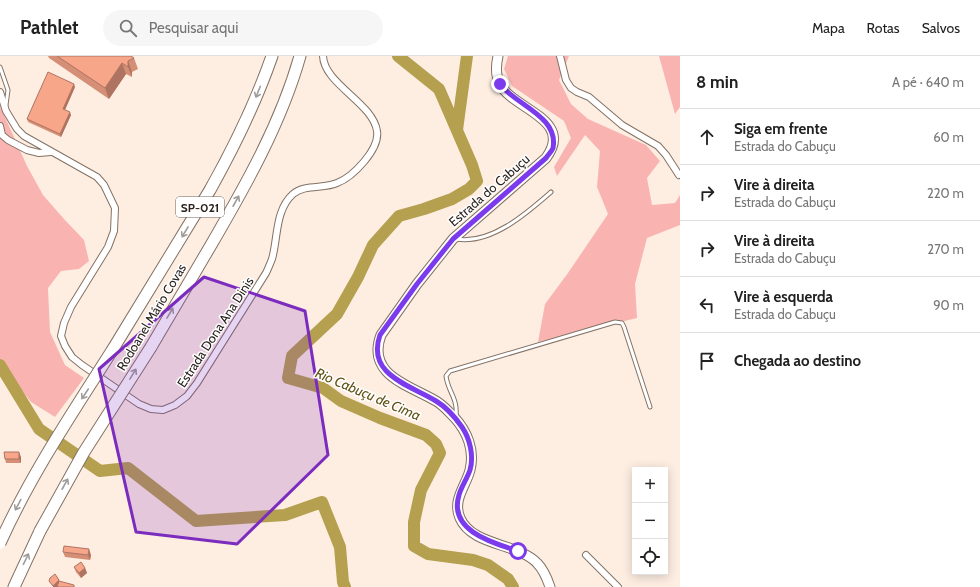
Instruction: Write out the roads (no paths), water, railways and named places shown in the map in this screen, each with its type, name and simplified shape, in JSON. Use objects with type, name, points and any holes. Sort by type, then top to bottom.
[{"type":"highway","name":"Rodoanel Mário Covas","points":[[0,543],[52,444],[114,349],[224,165],[256,97],[272,56]]},
{"type":"highway","name":"Rodoanel Mário Covas","points":[[14,587],[40,531],[84,452],[150,347],[233,208],[252,173],[284,104],[299,58]]},
{"type":"main road","name":"Estrada do Cabuçu","points":[[498,56],[496,69],[500,84],[505,91],[543,119],[550,126],[553,135],[553,149],[546,158],[453,239],[417,284],[380,335],[377,344],[377,354],[380,362],[395,379],[437,401],[455,418],[469,441],[472,453],[470,470],[458,496],[457,508],[460,518],[466,528],[484,539],[518,551],[538,563],[545,574],[550,587]]},
{"type":"street","name":"Estrada Dona Ana Dinis","points":[[0,92],[6,111],[17,129],[24,136],[97,177],[104,185],[115,208],[114,231],[108,246],[71,307],[64,323],[62,336],[65,346],[72,357],[82,365],[139,404],[150,409],[162,410],[175,405],[188,396],[266,273],[271,261],[279,222],[284,207],[289,200],[294,194],[302,190],[337,184],[360,166],[375,146],[378,136],[376,126],[370,115],[326,68],[323,56]]},
{"type":"street","points":[[560,56],[566,80],[571,88],[589,97],[622,125],[658,146],[666,155],[679,175]]},
{"type":"street","points":[[0,126],[2,134],[8,140],[27,150],[39,153],[51,152]]},
{"type":"street","points":[[586,555],[618,587]]},
{"type":"lane","points":[[0,67],[8,90],[6,111]]},
{"type":"lane","points":[[453,239],[465,241],[493,233],[507,226],[534,207],[551,192]]},
{"type":"lane","points":[[455,418],[457,406],[446,376],[450,371],[615,322],[622,323],[624,327],[650,406]]},
{"type":"waterway","name":"Rio Cabuçu de Cima","points":[[398,56],[439,89],[472,165],[477,181],[469,189],[452,199],[399,216],[373,245],[358,277],[337,314],[292,356],[288,378],[323,388],[341,401],[380,418],[426,435],[436,444],[440,453],[421,490],[414,522],[414,546],[428,554],[473,560],[488,565],[508,579],[513,587]]},
{"type":"waterway","points":[[457,130],[467,56]]},
{"type":"waterway","points":[[0,365],[39,429],[100,471],[128,468],[196,521],[285,515],[322,502],[340,547],[343,582],[345,587]]}]
